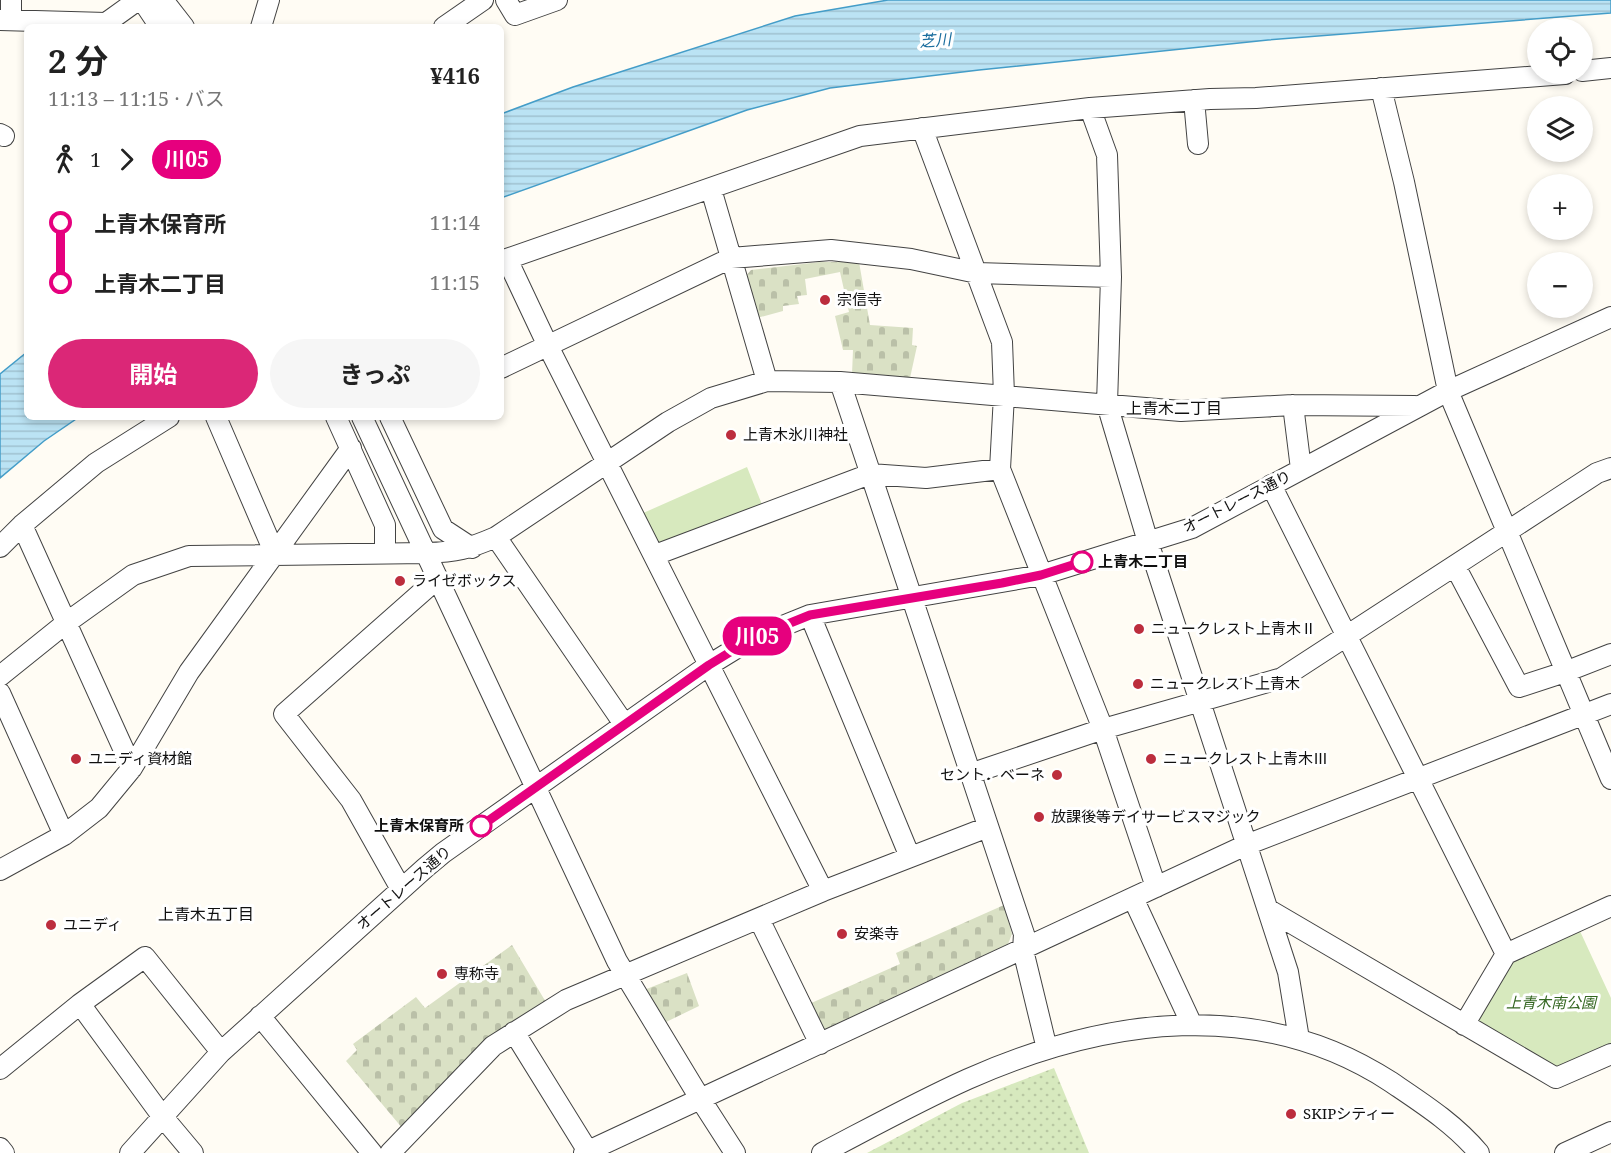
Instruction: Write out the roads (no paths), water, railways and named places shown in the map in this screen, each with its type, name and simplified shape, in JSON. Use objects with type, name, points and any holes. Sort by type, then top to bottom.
[{"type":"street","points":[[7,13],[106,23],[140,0],[158,24]]},
{"type":"street","points":[[164,0],[182,24]]},
{"type":"street","points":[[262,24],[268,0]]},
{"type":"street","points":[[448,24],[483,0]]},
{"type":"street","points":[[506,0],[515,15],[557,0]]},
{"type":"street","points":[[1593,70],[1611,68]]},
{"type":"street","points":[[823,891],[609,463],[504,260],[860,136],[1090,108],[1256,98],[1527,77]]},
{"type":"street","points":[[1381,88],[1404,182],[1448,391],[1610,775]]},
{"type":"street","points":[[1194,100],[1198,144]]},
{"type":"street","points":[[1090,108],[1107,155],[1111,277],[1107,404],[1148,542],[1288,972],[1299,1039]]},
{"type":"street","points":[[922,128],[1002,342],[1004,395],[999,469],[1103,729],[1156,887]]},
{"type":"street","points":[[711,189],[767,381]]},
{"type":"street","points":[[504,367],[731,258],[831,250],[911,259],[977,273],[1111,277]]},
{"type":"street","name":"オートレース通り","points":[[130,1153],[221,1052],[443,853],[709,665],[753,638],[810,615],[1041,575],[1192,528],[1448,391],[1611,317]]},
{"type":"street","points":[[0,676],[66,623],[134,575],[189,556],[426,553],[456,552],[472,548],[496,537],[668,422],[711,398],[767,381],[840,382],[1181,411],[1293,405],[1419,406]]},
{"type":"street","points":[[840,382],[1024,934],[1023,950],[1047,1049]]},
{"type":"street","points":[[1293,405],[1301,469]]},
{"type":"street","points":[[0,547],[22,525],[96,463],[164,420]]},
{"type":"street","points":[[217,420],[275,554]]},
{"type":"street","points":[[337,420],[385,525],[385,553]]},
{"type":"street","points":[[363,420],[624,975],[735,1153]]},
{"type":"street","points":[[394,420],[443,529],[472,548]]},
{"type":"street","points":[[0,870],[64,835],[99,808],[132,768],[189,672],[351,448]]},
{"type":"street","points":[[970,774],[1103,729],[1282,678],[1597,473],[1611,468]]},
{"type":"street","points":[[655,555],[870,474],[926,478],[999,469]]},
{"type":"street","points":[[1271,485],[1506,954]]},
{"type":"street","points":[[22,525],[132,768]]},
{"type":"street","points":[[496,537],[624,724]]},
{"type":"street","points":[[1455,566],[1518,687],[1611,654]]},
{"type":"street","points":[[401,889],[351,800],[284,714],[438,578]]},
{"type":"street","points":[[810,615],[910,857]]},
{"type":"street","points":[[0,693],[64,835]]},
{"type":"street","points":[[514,1032],[587,1152],[1246,845],[1611,704]]},
{"type":"street","points":[[390,1153],[494,1046],[566,1000],[823,891],[988,827]]},
{"type":"street","points":[[1133,898],[1192,1024]]},
{"type":"street","points":[[1464,1025],[1506,954],[1611,906]]},
{"type":"street","points":[[1269,910],[1556,1078],[1611,1054]]},
{"type":"street","points":[[759,919],[820,1044]]},
{"type":"street","points":[[0,1069],[80,1004],[145,957],[221,1052]]},
{"type":"street","points":[[80,1004],[162,1116],[193,1153]]},
{"type":"street","points":[[260,1016],[372,1153]]},
{"type":"street","points":[[822,1153],[969,1079],[1047,1049],[1127,1031],[1192,1024],[1253,1028],[1299,1039],[1356,1061],[1442,1117],[1479,1153]]},
{"type":"street","points":[[1565,1153],[1611,1132]]},
{"type":"street","points":[[0,1148],[4,1153]]},
{"type":"water","name":"芝川","points":[[888,0],[1611,0],[1611,13],[1268,40],[830,88],[747,110],[504,197],[504,113],[573,87],[795,16]]},
{"type":"water","points":[[24,354],[24,420],[75,420],[44,441],[0,478],[0,374]]},
{"type":"place","name":"宗信寺","points":[[825,300]]},
{"type":"place","name":"上青木氷川神社","points":[[731,435]]},
{"type":"place","name":"上青木二丁目","points":[[1082,562]]},
{"type":"place","name":"ライゼボックス","points":[[400,581]]},
{"type":"place","name":"ニュークレスト上青木Ⅱ","points":[[1139,629]]},
{"type":"place","name":"ニュークレスト上青木","points":[[1138,684]]},
{"type":"place","name":"ユニディ資材館","points":[[76,759]]},
{"type":"place","name":"ニュークレスト上青木Ⅲ","points":[[1151,759]]},
{"type":"place","name":"セント．ベーネ","points":[[1057,775]]},
{"type":"place","name":"放課後等デイサービスマジック","points":[[1039,817]]},
{"type":"place","name":"上青木保育所","points":[[481,826]]},
{"type":"place","name":"ユニディ","points":[[51,925]]},
{"type":"place","name":"安楽寺","points":[[842,934]]},
{"type":"place","name":"専称寺","points":[[442,974]]},
{"type":"place","name":"SKIPシティー","points":[[1291,1114]]},
{"type":"district","name":"上青木二丁目","points":[[1174,408]]},
{"type":"district","name":"上青木五丁目","points":[[206,914]]},
{"type":"park label","name":"上青木南公園","points":[[1551,1003]]}]
